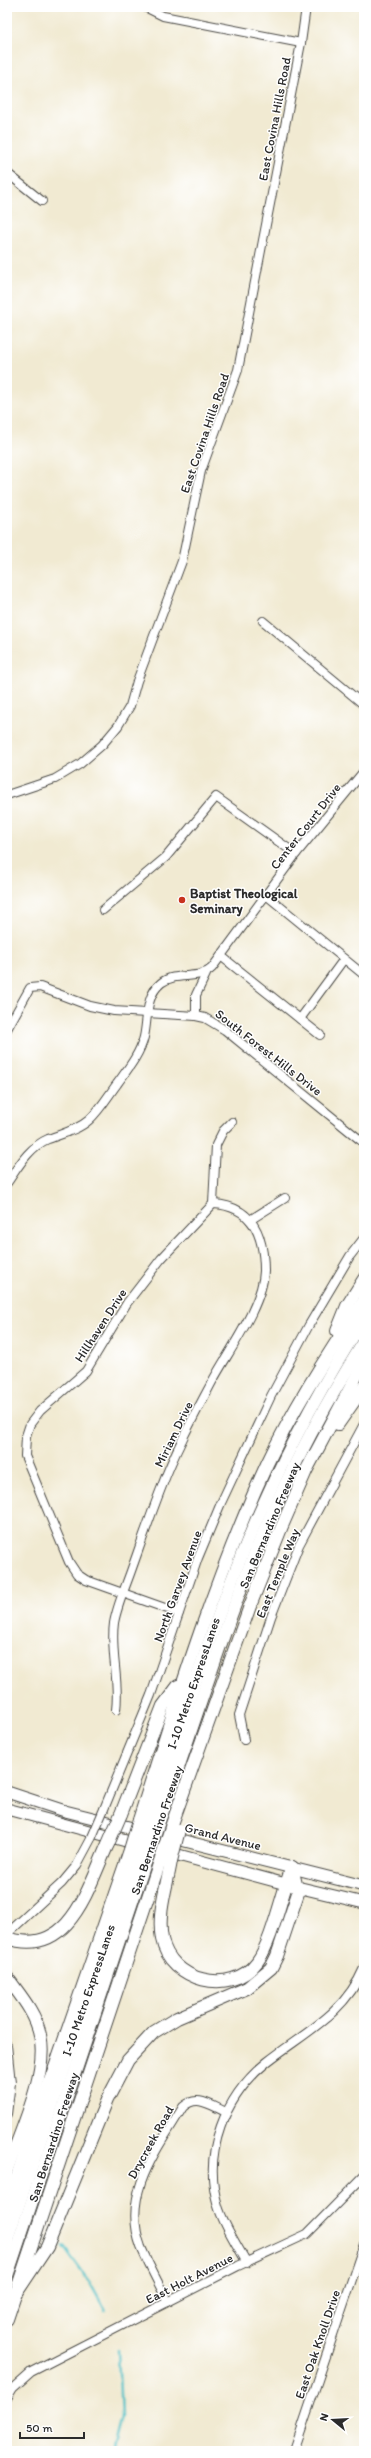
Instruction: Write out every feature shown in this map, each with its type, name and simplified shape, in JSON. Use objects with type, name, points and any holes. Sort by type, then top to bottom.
[{"type":"highway","points":[[332,1347],[347,1306],[364,1279]]},
{"type":"highway","name":"San Bernardino Freeway","points":[[7,2205],[138,1852],[148,1822],[184,1679],[212,1596],[264,1470],[299,1402],[332,1347],[364,1301]]},
{"type":"highway","name":"I-10 Metro ExpressLanes","points":[[7,2239],[201,1665],[264,1503],[300,1430],[364,1319]]},
{"type":"highway","name":"I-10 Metro ExpressLanes","points":[[148,1822],[267,1525],[315,1426],[364,1342]]},
{"type":"highway","name":"San Bernardino Freeway","points":[[7,2319],[166,1860],[175,1829],[180,1801],[250,1606],[306,1471],[364,1362]]},
{"type":"highway","points":[[306,1471],[364,1387]]},
{"type":"highway","points":[[7,1938],[19,1942],[42,1940],[61,1930],[71,1920],[122,1814],[163,1706],[184,1679]]},
{"type":"highway","name":"I-10 Metro ExpressLanes","points":[[7,2276],[138,1852]]},
{"type":"highway","points":[[166,1860],[160,1916],[162,1941],[173,1962],[185,1972],[198,1979],[226,1981],[248,1972],[257,1962],[265,1948],[291,1885],[292,1867]]},
{"type":"highway","points":[[15,2295],[47,2247],[107,2100],[128,2060],[154,2032],[177,2018],[247,1988],[271,1968],[277,1956],[298,1893],[291,1885]]},
{"type":"highway","points":[[7,1977],[29,2009],[40,2035],[41,2071],[7,2169]]},
{"type":"main road","name":"Grand Avenue","points":[[7,1792],[65,1811],[364,1886]]},
{"type":"main road","points":[[7,1809],[364,1903]]},
{"type":"street","points":[[145,7],[163,16],[301,42]]},
{"type":"street","name":"East Covina Hills Road","points":[[7,795],[55,779],[80,764],[102,744],[118,726],[130,706],[136,681],[182,561],[202,471],[238,370],[301,42],[306,7]]},
{"type":"street","points":[[7,173],[42,201]]},
{"type":"street","points":[[263,621],[364,705]]},
{"type":"street","name":"Center Court Drive","points":[[196,1016],[196,995],[206,974],[296,854],[364,771]]},
{"type":"street","points":[[103,910],[166,858],[216,797],[296,854]]},
{"type":"street","points":[[266,896],[364,975]]},
{"type":"street","points":[[221,956],[320,1035]]},
{"type":"street","points":[[300,1019],[344,959]]},
{"type":"street","points":[[7,1183],[24,1158],[37,1146],[88,1120],[113,1090],[139,1050],[144,1037],[149,1004],[156,989],[162,982],[180,976],[206,974]]},
{"type":"street","name":"South Forest Hills Drive","points":[[7,1029],[30,988],[40,987],[90,1006],[205,1018],[225,1030],[364,1143]]},
{"type":"street","points":[[212,1204],[216,1145],[223,1131],[232,1122]]},
{"type":"street","points":[[250,1220],[285,1198]]},
{"type":"street","name":"Miriam Drive","points":[[116,1710],[118,1691],[112,1639],[114,1622],[123,1593],[162,1484],[211,1383],[259,1297],[264,1272],[261,1246],[250,1220],[243,1212],[229,1205],[212,1204]]},
{"type":"street","name":"Hillhaven Drive","points":[[179,1613],[86,1580],[77,1574],[69,1562],[25,1456],[26,1436],[30,1424],[40,1411],[86,1371],[127,1303],[160,1259],[212,1204]]},
{"type":"street","name":"North Garvey Avenue","points":[[7,1934],[62,1883],[77,1865],[92,1837],[151,1695],[198,1558],[221,1503],[271,1396],[309,1325],[350,1256],[364,1238]]},
{"type":"street","name":"East Temple Way","points":[[244,1740],[239,1715],[271,1617],[299,1545],[364,1424]]},
{"type":"street","points":[[247,2263],[225,2222],[216,2196],[215,2154],[226,2112],[239,2090],[254,2074],[341,2006],[364,1968]]},
{"type":"street","points":[[7,2045],[11,2083],[7,2114]]},
{"type":"street","name":"Drycreek Road","points":[[168,2302],[141,2246],[135,2217],[138,2188],[150,2162],[183,2107],[189,2101],[198,2100],[226,2112]]},
{"type":"street","name":"East Holt Avenue","points":[[7,2398],[13,2388],[31,2372],[168,2302],[308,2234],[364,2176]]},
{"type":"street","name":"East Oak Knoll Drive","points":[[294,2451],[364,2244]]},
{"type":"waterway","points":[[63,2246],[90,2283],[105,2310]]},
{"type":"waterway","points":[[112,2451],[121,2416],[118,2350]]},
{"type":"place","name":"Baptist Theological Seminary","points":[[182,900]]}]
